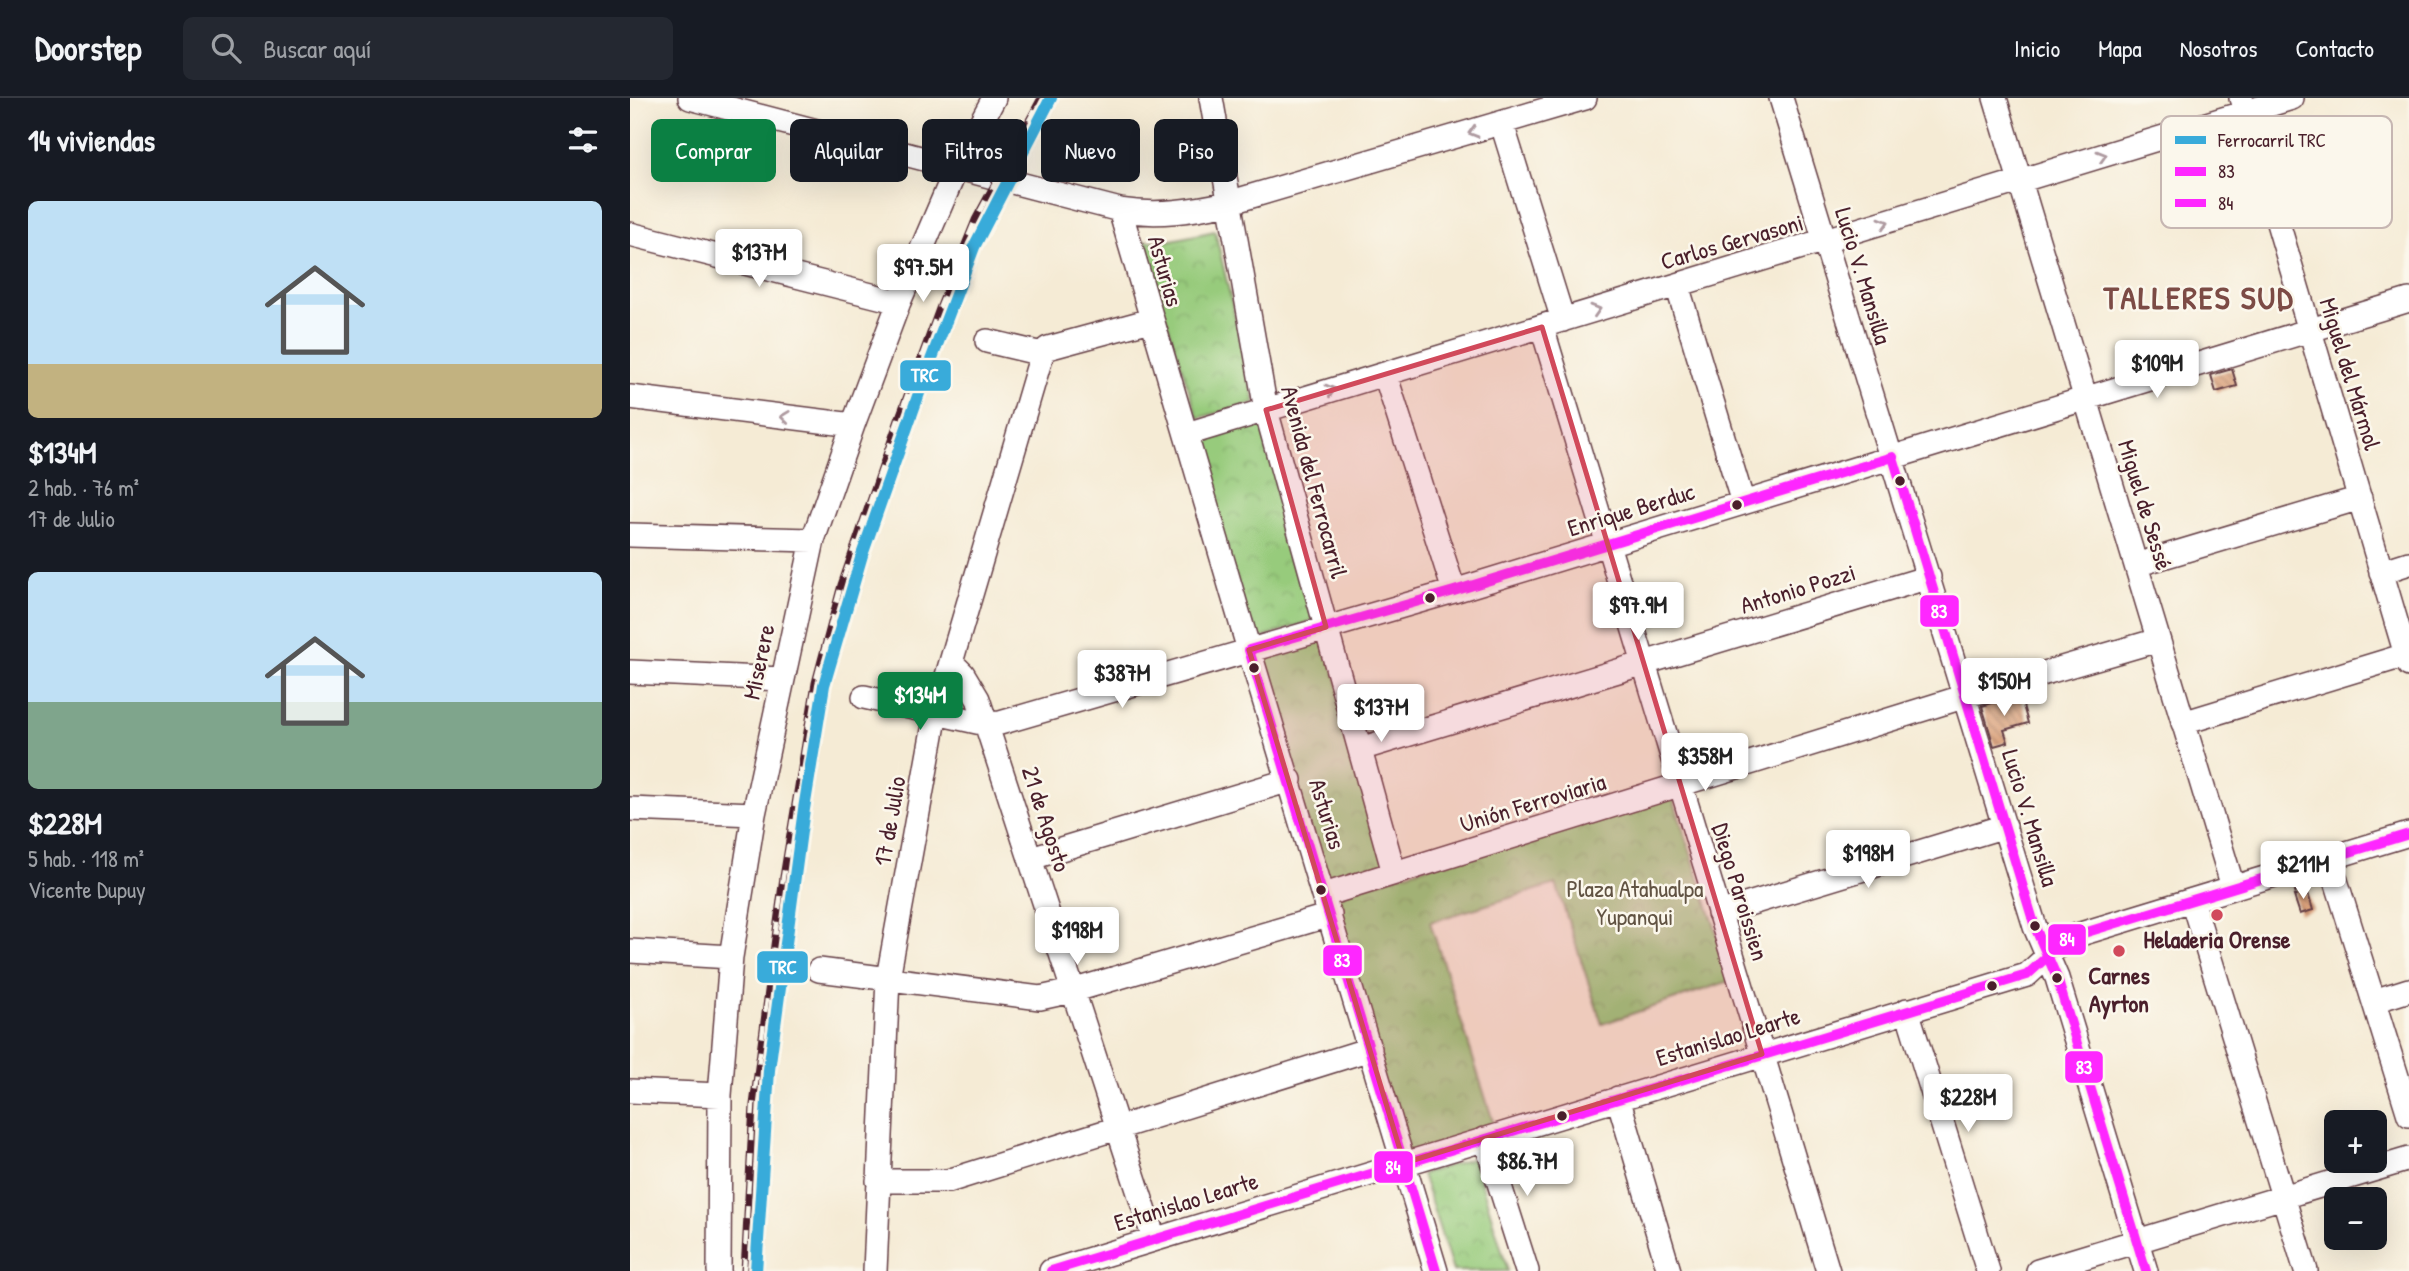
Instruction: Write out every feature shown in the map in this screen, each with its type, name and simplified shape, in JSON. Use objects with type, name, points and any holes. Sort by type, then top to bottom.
[{"type":"street","points":[[690,98],[922,158]]},
{"type":"street","name":"Miserere","points":[[983,119],[994,98]]},
{"type":"street","name":"Avenida del Ferrocarril","points":[[1211,98],[1266,410],[1394,873]]},
{"type":"street","points":[[1014,182],[1120,210],[1172,213],[1228,203],[1585,98]]},
{"type":"street","name":"Lucio V. Mansilla","points":[[1781,98],[2035,927],[2057,978],[2146,1271]]},
{"type":"street","name":"Miguel de Sessé","points":[[1995,98],[2233,887]]},
{"type":"street","name":"Carlos Gervasoni","points":[[2211,116],[2243,105],[2292,98]]},
{"type":"street","name":"Diego Paroissien","points":[[1502,124],[1608,544],[1828,1271]]},
{"type":"street","name":"Carlos Gervasoni","points":[[1186,434],[1825,242],[2020,181],[2161,133]]},
{"type":"street","name":"Miserere","points":[[719,1271],[720,1096],[731,957],[754,814],[782,679],[813,540],[899,302],[951,182]]},
{"type":"street","name":"Asturias","points":[[1120,210],[1436,1271]]},
{"type":"street","name":"Miguel del Mármol","points":[[2279,228],[2407,660]]},
{"type":"street","points":[[630,234],[899,302]]},
{"type":"street","points":[[1677,285],[1743,503]]},
{"type":"street","name":"Enrique Berduc","points":[[864,697],[986,724],[1013,719],[1454,591],[2409,300]]},
{"type":"street","points":[[987,341],[1042,354],[1048,348],[1151,320]]},
{"type":"street","name":"17 de Julio","points":[[875,1271],[888,978],[936,713],[1042,354]]},
{"type":"street","points":[[1385,374],[1454,591]]},
{"type":"street","points":[[630,397],[853,425]]},
{"type":"street","points":[[2136,565],[2360,498]]},
{"type":"street","points":[[630,535],[813,540]]},
{"type":"street","points":[[2381,572],[2409,564]]},
{"type":"street","name":"Antonio Pozzi","points":[[1360,750],[1929,577]]},
{"type":"street","name":"Unión Ferroviaria","points":[[820,970],[1040,998],[1072,991],[1327,905],[1394,873],[1966,696],[2158,640]]},
{"type":"street","points":[[2183,723],[2407,660]]},
{"type":"street","name":"21 de Agosto","points":[[952,663],[963,674],[978,699],[1154,1239]]},
{"type":"street","points":[[630,672],[782,679]]},
{"type":"street","points":[[1031,858],[1290,780]]},
{"type":"street","points":[[630,809],[754,814]]},
{"type":"street","points":[[1719,913],[2005,826]]},
{"type":"street","name":"Estanislao Learte","points":[[1051,1271],[2027,975],[2063,942],[2074,936],[2409,834]]},
{"type":"street","points":[[2329,858],[2409,1115]]},
{"type":"street","points":[[2192,900],[2306,1271]]},
{"type":"street","points":[[630,951],[731,957]]},
{"type":"street","points":[[2374,1001],[2409,990]]},
{"type":"street","points":[[1907,1010],[1987,1271]]},
{"type":"street","points":[[878,1181],[948,1181],[1370,1049]]},
{"type":"street","points":[[630,1091],[720,1096]]},
{"type":"street","points":[[1618,1098],[1669,1271]]},
{"type":"street","points":[[1485,1139],[1527,1271]]},
{"type":"street","points":[[2038,1271],[2409,1159]]},
{"type":"highlighted area","points":[[1542,327],[1762,1054],[1404,1163],[1249,650],[1326,627],[1266,410]]},
{"type":"green space","points":[[1215,231],[1255,403],[1198,418],[1141,241],[1167,241]]},
{"type":"green space","points":[[1264,417],[1319,618],[1253,641],[1193,438]]},
{"type":"green space","points":[[1324,635],[1390,871],[1327,889],[1258,656]]},
{"type":"green space","name":"Plaza Atahualpa Yupanqui","points":[[1671,792],[1732,980],[1602,1024],[1556,884],[1430,922],[1496,1131],[1405,1159],[1327,897]]},
{"type":"green space","points":[[1474,1158],[1508,1271],[1453,1271],[1422,1174]]},
{"type":"building","points":[[2232,369],[2237,386],[2216,392],[2211,375]]},
{"type":"building","points":[[2020,695],[2028,723],[2004,730],[2008,742],[1994,746],[1982,706]]},
{"type":"building","points":[[2306,887],[2313,910],[2300,914],[2295,891]]},
{"type":"railway","points":[[744,1271],[753,1105],[783,877],[815,683],[841,585],[940,306],[975,220],[1041,98]]},
{"type":"rail line","name":"TRC","points":[[756,1271],[769,1070],[804,809],[824,685],[862,555],[974,247],[1051,98]]},
{"type":"transit line","name":"83","points":[[1893,457],[2035,927],[2057,978],[2146,1271]]},
{"type":"transit line","name":"83","points":[[1249,650],[1454,591],[1893,457]]},
{"type":"transit line","name":"83","points":[[1249,650],[1436,1271]]},
{"type":"transit line","name":"84","points":[[1051,1271],[2027,975],[2063,942],[2074,936],[2409,834]]},
{"type":"place","name":"Heladeria Orense","points":[[2217,915]]},
{"type":"place","name":"Carnes Ayrton","points":[[2119,951]]},
{"type":"district","name":"TALLERES SUD","points":[[2199,298]]}]
